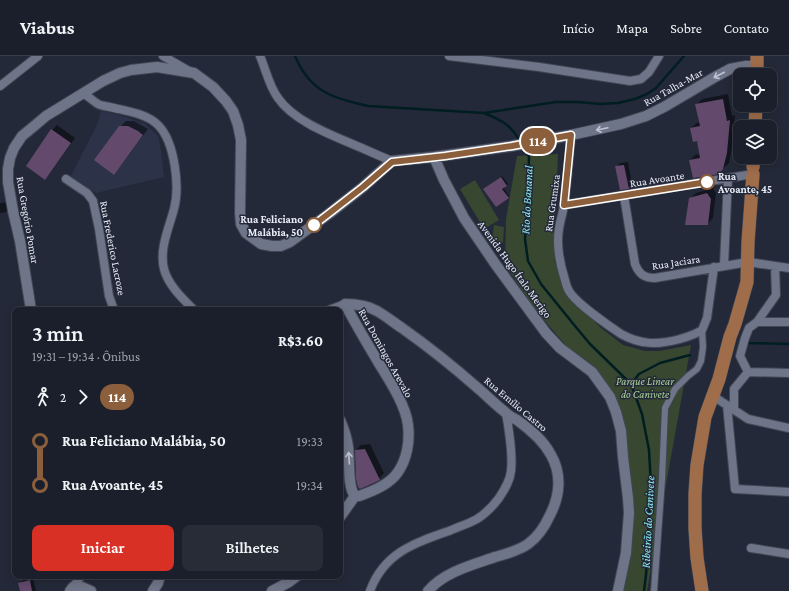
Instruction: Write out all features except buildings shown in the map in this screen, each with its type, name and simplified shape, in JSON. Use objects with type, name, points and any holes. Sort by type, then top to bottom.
[{"type":"main road","points":[[702,591],[694,528],[694,494],[697,465],[705,417],[713,396],[748,282],[753,166]]},
{"type":"street","points":[[0,86],[38,56]]},
{"type":"street","points":[[163,56],[194,73],[213,87],[233,111],[241,140],[241,224],[246,233],[261,244],[281,246],[290,242],[357,192],[392,162]]},
{"type":"street","points":[[260,56],[274,93],[284,107],[305,121],[392,162],[434,157]]},
{"type":"street","points":[[449,56],[538,67],[630,81],[641,79],[649,72],[659,56]]},
{"type":"street","name":"Rua Talha-Mar","points":[[434,157],[512,146],[622,124],[646,116],[664,107],[715,77],[730,70],[746,66],[757,66]]},
{"type":"street","name":"Rua Gregório Pomar","points":[[31,307],[8,182],[10,158],[14,148],[22,136],[46,116],[103,81],[120,73],[131,70],[157,67],[194,73]]},
{"type":"street","points":[[83,93],[98,104],[141,115],[157,124],[163,132],[172,155],[176,174],[177,193],[175,208],[163,251],[163,262],[166,274],[172,284],[191,307]]},
{"type":"street","name":"Rua Grumixa","points":[[571,135],[564,205],[558,237],[561,267],[569,291],[581,304],[614,329],[626,336],[640,341],[649,343],[668,342],[701,331]]},
{"type":"street","name":"Avenida Hugo Ítalo Merigo","points":[[434,157],[437,166],[464,218],[496,265],[546,333],[560,348],[592,372],[607,393],[616,412],[621,431],[629,513],[626,553],[618,591]]},
{"type":"street","name":"Rua Avoante","points":[[564,205],[728,178],[753,166]]},
{"type":"street","points":[[724,265],[728,178]]},
{"type":"street","name":"Rua Frederico Lacroze","points":[[66,179],[87,193],[93,201],[99,229],[109,296],[113,307]]},
{"type":"street","name":"Rua Jaciara","points":[[624,196],[635,264],[642,275],[648,278],[748,262],[789,268]]},
{"type":"street","points":[[748,372],[740,356],[749,328],[757,322],[776,295],[775,266]]},
{"type":"street","points":[[654,591],[662,479],[665,408],[675,389],[697,368],[701,361],[703,347],[701,331],[706,318],[714,267]]},
{"type":"street","name":"Rua Domingos Arevalo","points":[[337,307],[345,304],[391,384],[404,410],[408,425],[407,452],[398,472],[386,483],[362,495],[355,496]]},
{"type":"street","name":"Rua Emílio Castro","points":[[345,304],[360,305],[372,308],[417,339],[461,374],[506,413],[533,432],[544,444],[556,467],[559,480],[558,493],[550,515],[536,537],[528,544],[513,552],[446,576],[428,591]]},
{"type":"street","points":[[757,322],[789,322]]},
{"type":"street","points":[[748,372],[789,373]]},
{"type":"street","points":[[748,372],[734,389],[731,408],[734,489],[789,492]]},
{"type":"street","points":[[713,396],[748,419],[789,428]]},
{"type":"street","points":[[370,591],[381,570],[402,550],[427,538],[465,525],[477,519],[487,511],[504,491],[510,479],[511,469],[509,431],[506,413]]},
{"type":"street","points":[[343,428],[348,445],[350,484],[352,492],[355,496],[343,513]]},
{"type":"street","points":[[751,548],[789,554]]},
{"type":"street","points":[[72,589],[79,579]]},
{"type":"street","points":[[153,591],[159,579]]},
{"type":"street","points":[[272,591],[293,579]]},
{"type":"street","points":[[72,589],[82,587],[91,591]]},
{"type":"shaded area","points":[[101,111],[117,114],[145,124],[158,136],[164,177],[96,193],[71,176],[97,125]]},
{"type":"green space","name":"Parque Linear do Canivete","points":[[558,154],[554,238],[555,263],[570,290],[585,312],[601,328],[623,345],[645,351],[659,351],[691,345],[647,591],[620,591],[628,554],[626,474],[607,389],[562,341],[534,308],[505,265],[506,219],[517,156]]},
{"type":"green space","points":[[475,180],[499,220],[484,229],[460,189]]},
{"type":"green space","points":[[494,225],[504,227],[503,243],[492,242]]},
{"type":"waterway","name":"Rio do Bananal","points":[[295,56],[301,68],[315,86],[333,96],[368,106],[484,113],[505,123],[513,130],[520,141]]},
{"type":"waterway","points":[[484,113],[556,102],[601,104],[618,103],[635,99],[656,88],[684,56]]},
{"type":"waterway","name":"Rio do Bananal","points":[[523,146],[529,157],[525,239],[528,261],[541,284],[590,344],[631,384],[642,414],[649,450],[651,486],[644,591]]},
{"type":"waterway","points":[[746,343],[789,344]]},
{"type":"waterway","points":[[631,384],[639,374],[660,363],[690,355]]},
{"type":"bus line","name":"114","points":[[314,225],[363,187],[392,162],[512,146],[571,135],[564,205],[707,182]]},
{"type":"place","name":"Rua Avoante, 45","points":[[707,182]]},
{"type":"place","name":"Rua Feliciano Malábia, 50","points":[[314,225]]},
{"type":"water label","name":"Ribeirão do Canivete","points":[[648,522]]}]
